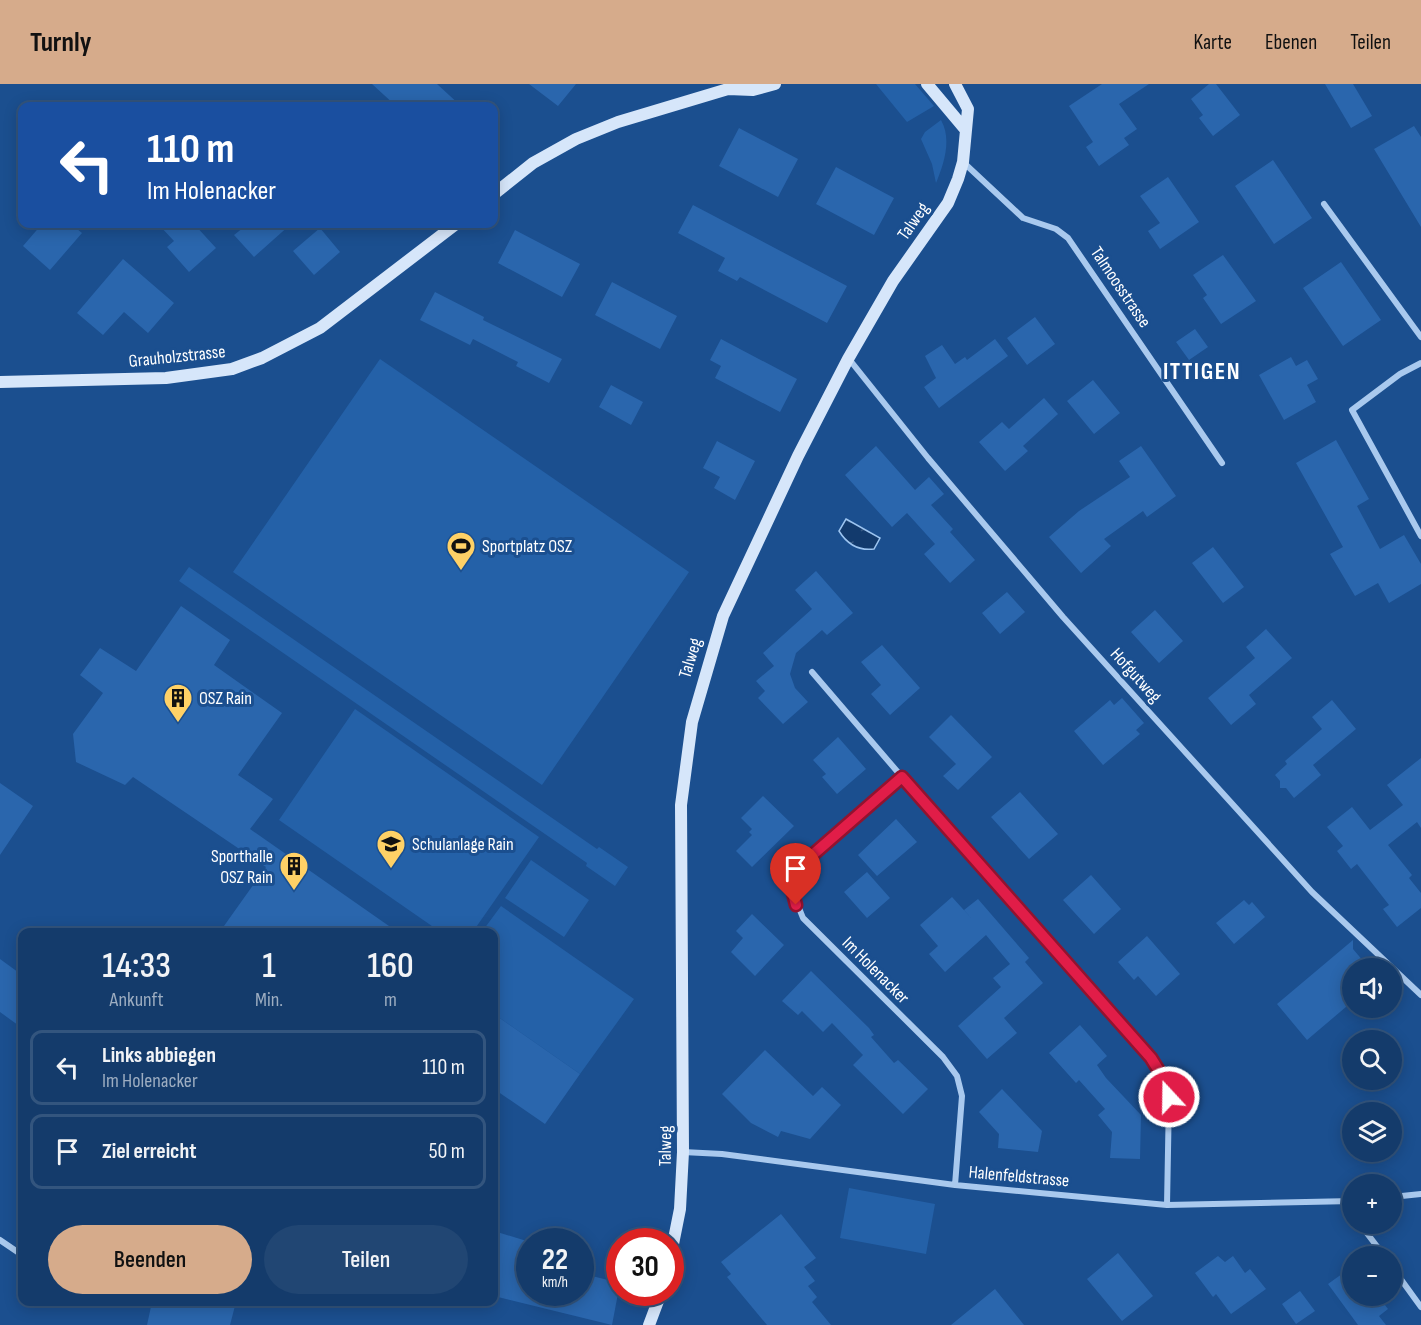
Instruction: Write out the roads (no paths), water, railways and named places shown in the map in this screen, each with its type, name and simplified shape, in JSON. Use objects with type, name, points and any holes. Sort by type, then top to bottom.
[{"type":"street","points":[[498,191],[533,163],[576,139],[618,122],[730,86],[753,90],[776,84]]},
{"type":"street","points":[[927,84],[964,128]]},
{"type":"street","name":"Talweg","points":[[676,1228],[680,1209],[684,1152],[681,806],[692,722],[723,616],[798,456],[848,359],[893,281],[948,203],[963,162],[964,128],[968,109],[955,84]]},
{"type":"street","name":"Talmoosstrasse","points":[[963,162],[1023,218],[1056,229],[1068,238],[1222,463]]},
{"type":"street","points":[[1324,204],[1421,337]]},
{"type":"street","name":"Grauholzstrasse","points":[[0,382],[166,378],[232,369],[262,358],[320,328],[451,228]]},
{"type":"street","name":"Hofgutweg","points":[[848,359],[928,458],[1071,626],[1312,892],[1421,995]]},
{"type":"street","points":[[1421,363],[1400,374],[1352,410],[1421,536]]},
{"type":"street","points":[[812,672],[1151,1058],[1164,1079],[1169,1097],[1167,1204]]},
{"type":"street","name":"Im Holenacker","points":[[902,777],[801,865],[793,893],[803,918],[943,1057],[957,1076],[962,1096],[955,1185]]},
{"type":"street","name":"Halenfeldstrasse","points":[[684,1152],[722,1154],[955,1185],[1167,1204],[1342,1202]]},
{"type":"street","points":[[1402,1196],[1421,1194]]},
{"type":"street","points":[[0,1240],[18,1252]]},
{"type":"street","points":[[1402,1281],[1421,1307]]},
{"type":"street","points":[[649,1325],[656,1306]]},
{"type":"water","points":[[846,519],[880,538],[874,549],[858,548],[846,540],[839,531]]},
{"type":"place","name":"Sportplatz OSZ","points":[[461,572]]},
{"type":"place","name":"OSZ Rain","points":[[178,724]]},
{"type":"place","name":"Schulanlage Rain","points":[[391,870]]},
{"type":"place","name":"Sporthalle OSZ Rain","points":[[294,892]]},
{"type":"district","name":"ITTIGEN","points":[[1202,371]]}]
